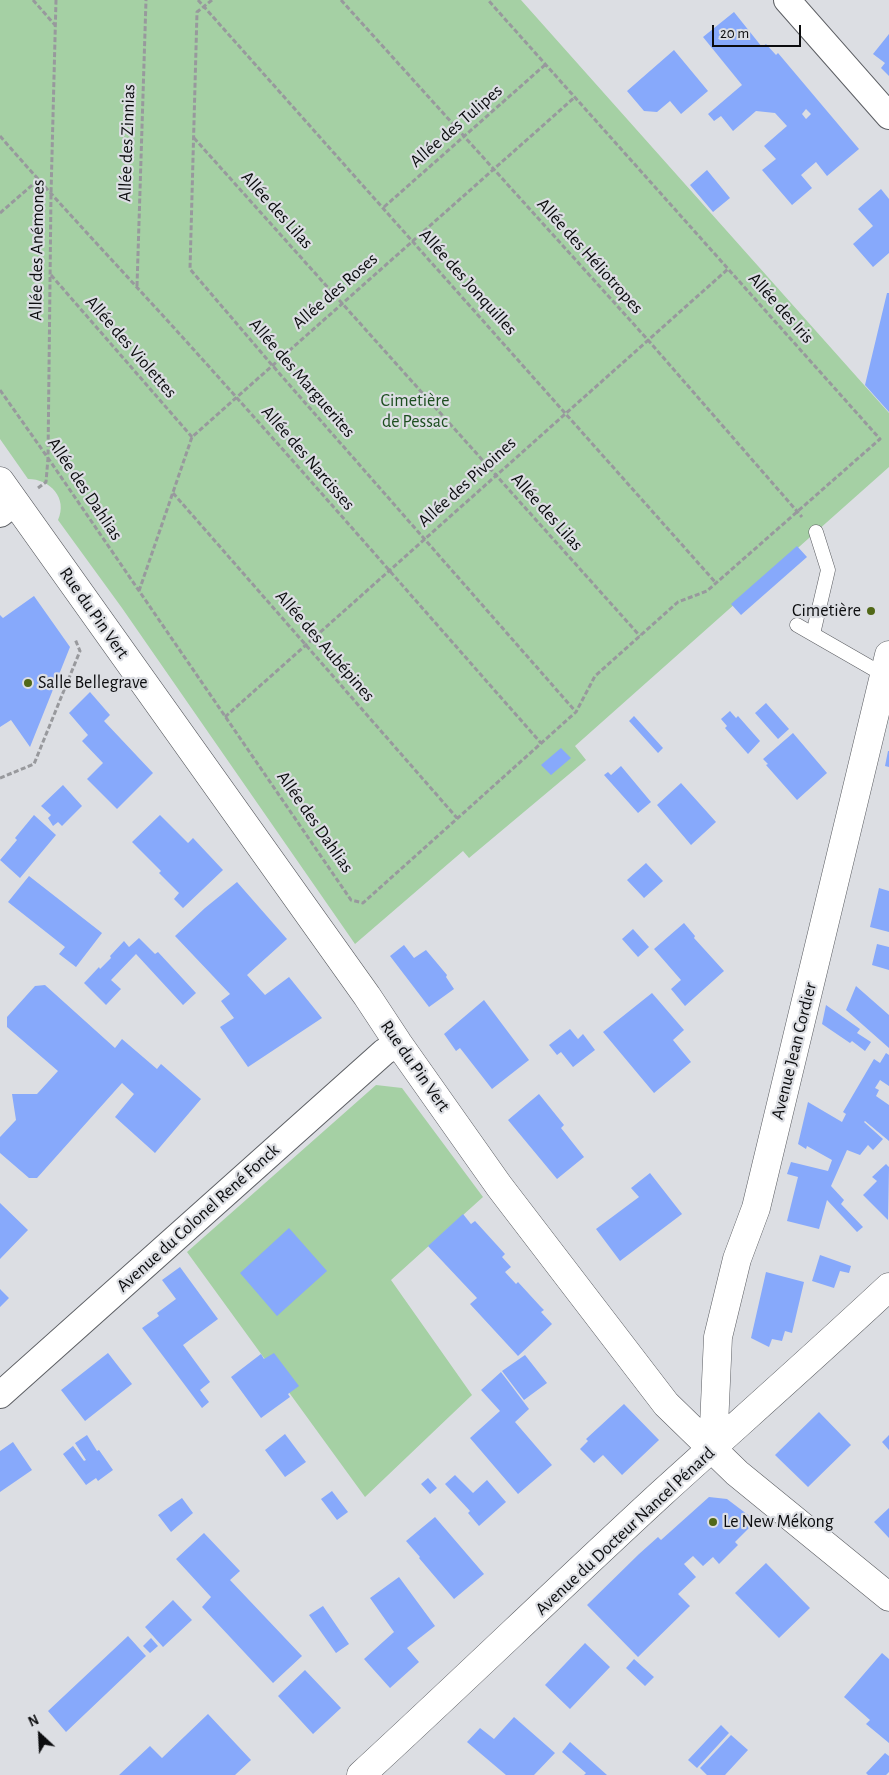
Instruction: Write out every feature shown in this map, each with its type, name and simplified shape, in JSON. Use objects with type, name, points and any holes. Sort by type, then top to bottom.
[{"type":"street","points":[[787,0],[889,116]]},
{"type":"street","name":"Rue du Pin Vert","points":[[12,498],[368,996],[398,1043],[500,1186],[666,1404],[737,1473],[889,1597]]},
{"type":"street","name":"Avenue Jean Cordier","points":[[713,1448],[718,1337],[737,1260],[756,1208],[887,665]]},
{"type":"street","name":"Avenue du Colonel René Fonck","points":[[0,1396],[384,1052],[398,1043]]},
{"type":"street","name":"Avenue du Docteur Nancel Pénard","points":[[361,1775],[466,1679],[662,1493],[889,1287]]},
{"type":"lane","points":[[812,634],[828,570],[816,532]]},
{"type":"lane","points":[[797,625],[812,634],[887,665]]},
{"type":"path","points":[[34,0],[56,25]]},
{"type":"path","name":"Allée des Anémones","points":[[12,498],[46,482],[48,458],[51,194],[56,0]]},
{"type":"path","name":"Allée des Zinnias","points":[[137,286],[146,0]]},
{"type":"path","name":"Allée des Jonquilles","points":[[198,0],[384,207],[716,583]]},
{"type":"path","name":"Allée des Marguerites","points":[[212,0],[197,12],[190,269],[576,712]]},
{"type":"path","name":"Allée des Héliotropes","points":[[342,0],[648,340],[816,532]]},
{"type":"path","name":"Allée des Iris","points":[[488,0],[880,439],[707,591],[678,602]]},
{"type":"path","name":"Allée des Tulipes","points":[[384,207],[546,64]]},
{"type":"path","name":"Allée des Roses","points":[[139,592],[192,437],[575,97]]},
{"type":"path","name":"Allée des Narcisses","points":[[0,136],[236,397],[540,744]]},
{"type":"path","name":"Allée des Lilas","points":[[194,138],[640,636]]},
{"type":"path","points":[[0,213],[38,180]]},
{"type":"path","name":"Allée des Pivoines","points":[[225,717],[728,269]]},
{"type":"path","name":"Allée des Violettes","points":[[50,275],[192,437]]},
{"type":"path","name":"Allée des Dahlias","points":[[0,390],[351,900],[363,903],[576,712],[595,676],[678,602]]},
{"type":"path","name":"Allée des Aubépines","points":[[172,493],[457,818]]},
{"type":"path","points":[[0,778],[34,764],[80,651],[72,632],[97,616]]},
{"type":"green space","name":"Cimetière de Pessac","points":[[0,0],[521,0],[889,413],[889,467],[575,746],[586,760],[469,858],[463,851],[355,944],[122,608],[58,520],[61,504],[55,491],[43,482],[28,479],[0,439]]},
{"type":"green space","points":[[376,1085],[402,1088],[483,1197],[391,1280],[472,1395],[365,1497],[187,1252]]},
{"type":"building","points":[[734,12],[762,47],[766,44],[776,55],[778,53],[859,149],[827,176],[816,162],[801,175],[812,188],[792,205],[762,170],[776,159],[764,146],[787,126],[775,113],[756,111],[733,131],[721,116],[714,121],[708,114],[742,85],[703,37]],"holes":[[[806,109],[811,114],[806,119],[802,114]]]},
{"type":"building","points":[[889,34],[889,76],[881,68],[885,63],[873,54]]},
{"type":"building","points":[[674,50],[708,91],[681,114],[670,101],[657,112],[644,111],[627,91]]},
{"type":"building","points":[[707,170],[730,198],[713,212],[690,185]]},
{"type":"building","points":[[881,189],[889,199],[889,253],[873,267],[853,244],[873,226],[858,209]]},
{"type":"building","points":[[887,293],[889,293],[889,412],[865,385]]},
{"type":"building","points":[[797,546],[807,557],[741,615],[731,604]]},
{"type":"building","name":"Salle Bellegrave","points":[[34,596],[70,647],[30,747],[11,720],[0,727],[0,615],[3,618]]},
{"type":"building","points":[[90,692],[110,715],[104,721],[153,773],[117,809],[87,779],[103,763],[82,741],[88,735],[69,713]]},
{"type":"building","points":[[766,703],[789,729],[778,739],[755,713]]},
{"type":"building","points":[[730,711],[736,718],[738,716],[760,741],[748,754],[725,728],[727,726],[721,719]]},
{"type":"building","points":[[634,716],[663,748],[658,753],[629,721]]},
{"type":"building","points":[[793,733],[827,773],[797,800],[766,765],[768,764],[763,759]]},
{"type":"building","points":[[561,748],[571,758],[551,775],[541,765]]},
{"type":"building","points":[[889,751],[889,767],[885,766]]},
{"type":"building","points":[[621,766],[651,802],[638,813],[604,775],[608,772],[611,775]]},
{"type":"building","points":[[681,783],[716,822],[691,845],[657,805]]},
{"type":"building","points":[[63,785],[82,806],[62,826],[58,822],[53,826],[48,818],[51,815],[41,806]]},
{"type":"building","points":[[34,815],[56,835],[20,878],[0,860],[17,840],[15,838]]},
{"type":"building","points":[[160,815],[188,843],[193,838],[223,870],[183,908],[174,899],[179,893],[159,873],[161,871],[132,842]]},
{"type":"building","points":[[646,863],[663,881],[644,898],[627,880]]},
{"type":"building","points":[[29,876],[102,933],[76,967],[59,954],[65,947],[8,902]]},
{"type":"building","points":[[237,882],[287,939],[247,975],[265,995],[289,977],[322,1018],[248,1067],[220,1027],[234,1018],[221,1001],[230,994],[175,936]]},
{"type":"building","points":[[879,888],[889,891],[889,932],[870,927]]},
{"type":"building","points":[[684,923],[695,936],[694,938],[724,971],[685,1006],[671,989],[681,980],[654,949]]},
{"type":"building","points":[[633,929],[649,947],[638,957],[622,939]]},
{"type":"building","points":[[139,938],[155,954],[158,952],[196,993],[183,1005],[136,954],[111,980],[121,989],[106,1005],[84,983],[99,967],[100,969],[111,958],[110,956],[124,941],[129,947]]},
{"type":"building","points":[[877,944],[889,947],[889,970],[872,965]]},
{"type":"building","points":[[404,945],[414,958],[426,950],[447,975],[446,977],[454,989],[429,1007],[390,956]]},
{"type":"building","points":[[45,985],[115,1048],[122,1039],[157,1069],[161,1064],[201,1099],[155,1153],[115,1117],[134,1094],[122,1083],[37,1178],[29,1178],[0,1153],[0,1137],[16,1120],[12,1094],[37,1094],[58,1071],[7,1027],[7,1017],[35,986]]},
{"type":"building","points":[[856,986],[889,1015],[889,1048],[846,1010]]},
{"type":"building","points":[[652,993],[684,1030],[673,1040],[691,1062],[654,1093],[603,1032]]},
{"type":"building","points":[[484,1000],[529,1060],[492,1089],[460,1048],[456,1051],[444,1034]]},
{"type":"building","points":[[826,1005],[860,1029],[857,1033],[871,1042],[865,1051],[852,1041],[850,1043],[822,1024]]},
{"type":"building","points":[[570,1029],[578,1039],[583,1034],[595,1050],[573,1067],[561,1052],[557,1055],[549,1045]]},
{"type":"building","points":[[886,1053],[889,1055],[889,1086],[880,1080],[875,1088],[879,1090],[876,1096],[889,1105],[889,1141],[865,1121],[883,1139],[873,1150],[868,1145],[860,1155],[847,1150],[831,1186],[844,1200],[841,1204],[863,1227],[857,1232],[827,1200],[819,1229],[787,1221],[798,1177],[787,1174],[791,1162],[828,1171],[832,1160],[807,1146],[806,1149],[798,1144],[808,1102],[842,1122],[846,1114],[843,1112],[874,1059],[880,1063]]},
{"type":"building","points":[[539,1094],[564,1125],[561,1128],[584,1157],[557,1179],[508,1120]]},
{"type":"building","points":[[886,1164],[889,1167],[888,1220],[863,1195],[877,1181],[872,1177]]},
{"type":"building","points":[[650,1173],[682,1214],[620,1261],[596,1229],[639,1197],[631,1188]]},
{"type":"building","points":[[0,1203],[28,1230],[0,1259]]},
{"type":"building","points":[[463,1214],[471,1224],[475,1221],[505,1254],[502,1257],[511,1267],[505,1272],[516,1284],[518,1282],[544,1310],[541,1312],[552,1324],[518,1356],[470,1304],[477,1298],[428,1246]]},
{"type":"building","points":[[289,1228],[327,1271],[277,1316],[240,1273]]},
{"type":"building","points":[[820,1255],[851,1266],[849,1273],[840,1271],[834,1288],[812,1281]]},
{"type":"building","points":[[180,1267],[218,1319],[183,1345],[210,1382],[200,1390],[209,1402],[202,1408],[142,1328],[159,1316],[157,1313],[176,1299],[162,1280]]},
{"type":"building","points":[[766,1272],[804,1282],[792,1333],[785,1331],[782,1341],[772,1339],[769,1347],[751,1338]]},
{"type":"building","points":[[0,1289],[9,1298],[0,1307]]},
{"type":"building","points":[[108,1353],[132,1384],[85,1421],[61,1390]]},
{"type":"building","points":[[274,1353],[299,1386],[288,1394],[290,1397],[261,1418],[231,1377],[261,1354],[264,1359]]},
{"type":"building","points":[[525,1355],[547,1383],[524,1400],[502,1371]]},
{"type":"building","points":[[501,1372],[529,1409],[515,1422],[552,1465],[518,1494],[470,1438],[500,1411],[481,1390]]},
{"type":"building","points":[[624,1404],[659,1440],[622,1475],[603,1455],[594,1463],[580,1449],[588,1441],[586,1439]]},
{"type":"building","points":[[819,1412],[851,1445],[808,1487],[775,1455]]},
{"type":"building","points":[[285,1434],[306,1462],[285,1477],[265,1450]]},
{"type":"building","points":[[87,1435],[97,1451],[99,1450],[113,1470],[98,1481],[96,1478],[86,1485],[63,1454],[73,1446],[84,1461],[86,1460],[75,1443]]},
{"type":"building","points":[[889,1435],[889,1450],[882,1442]]},
{"type":"building","points":[[13,1442],[32,1470],[0,1492],[0,1451]]},
{"type":"building","points":[[455,1475],[473,1493],[487,1480],[506,1502],[479,1526],[468,1513],[470,1511],[445,1484]]},
{"type":"building","points":[[428,1478],[437,1488],[430,1494],[421,1484]]},
{"type":"building","points":[[332,1491],[348,1512],[337,1520],[321,1499]]},
{"type":"building","points":[[709,1497],[727,1499],[756,1521],[735,1542],[738,1545],[719,1564],[713,1557],[703,1566],[693,1556],[684,1564],[696,1577],[678,1594],[690,1606],[638,1657],[587,1605],[658,1537],[661,1540]]},
{"type":"building","points":[[182,1498],[193,1513],[171,1532],[158,1515]]},
{"type":"building","points":[[889,1508],[889,1538],[874,1522]]},
{"type":"building","points":[[435,1517],[484,1574],[454,1599],[406,1541]]},
{"type":"building","points":[[204,1533],[240,1571],[230,1580],[302,1656],[273,1683],[202,1607],[211,1597],[176,1559]]},
{"type":"building","points":[[766,1563],[810,1608],[779,1638],[735,1593]]},
{"type":"building","points":[[399,1577],[435,1626],[407,1648],[419,1662],[390,1688],[364,1659],[394,1632],[370,1598]]},
{"type":"building","points":[[173,1600],[192,1620],[163,1647],[145,1627]]},
{"type":"building","points":[[323,1606],[349,1644],[336,1653],[309,1615]]},
{"type":"building","points":[[128,1636],[146,1656],[66,1732],[48,1711]]},
{"type":"building","points":[[151,1638],[158,1646],[150,1653],[143,1646]]},
{"type":"building","points":[[585,1643],[610,1667],[570,1709],[545,1685]]},
{"type":"building","points":[[882,1653],[889,1659],[889,1743],[866,1724],[870,1720],[844,1697]]},
{"type":"building","points":[[634,1659],[654,1677],[645,1686],[626,1668]]},
{"type":"building","points":[[305,1670],[341,1708],[313,1734],[278,1696]]},
{"type":"building","points":[[208,1714],[251,1760],[235,1775],[119,1775],[150,1746],[162,1758]]},
{"type":"building","points":[[514,1717],[555,1753],[534,1775],[506,1775],[467,1742],[480,1728],[494,1739]]},
{"type":"building","points":[[721,1725],[729,1733],[697,1768],[688,1760]]},
{"type":"building","points":[[731,1735],[748,1750],[725,1775],[707,1775],[700,1768]]},
{"type":"building","points":[[570,1742],[607,1775],[584,1775],[586,1773],[562,1752]]},
{"type":"building","points":[[885,1753],[889,1756],[889,1772],[886,1775],[868,1775],[866,1773]]},
{"type":"place","name":"Cimetière","points":[[871,611]]},
{"type":"place","name":"Salle Bellegrave","points":[[28,683]]},
{"type":"place","name":"Le New Mékong","points":[[713,1522]]}]
